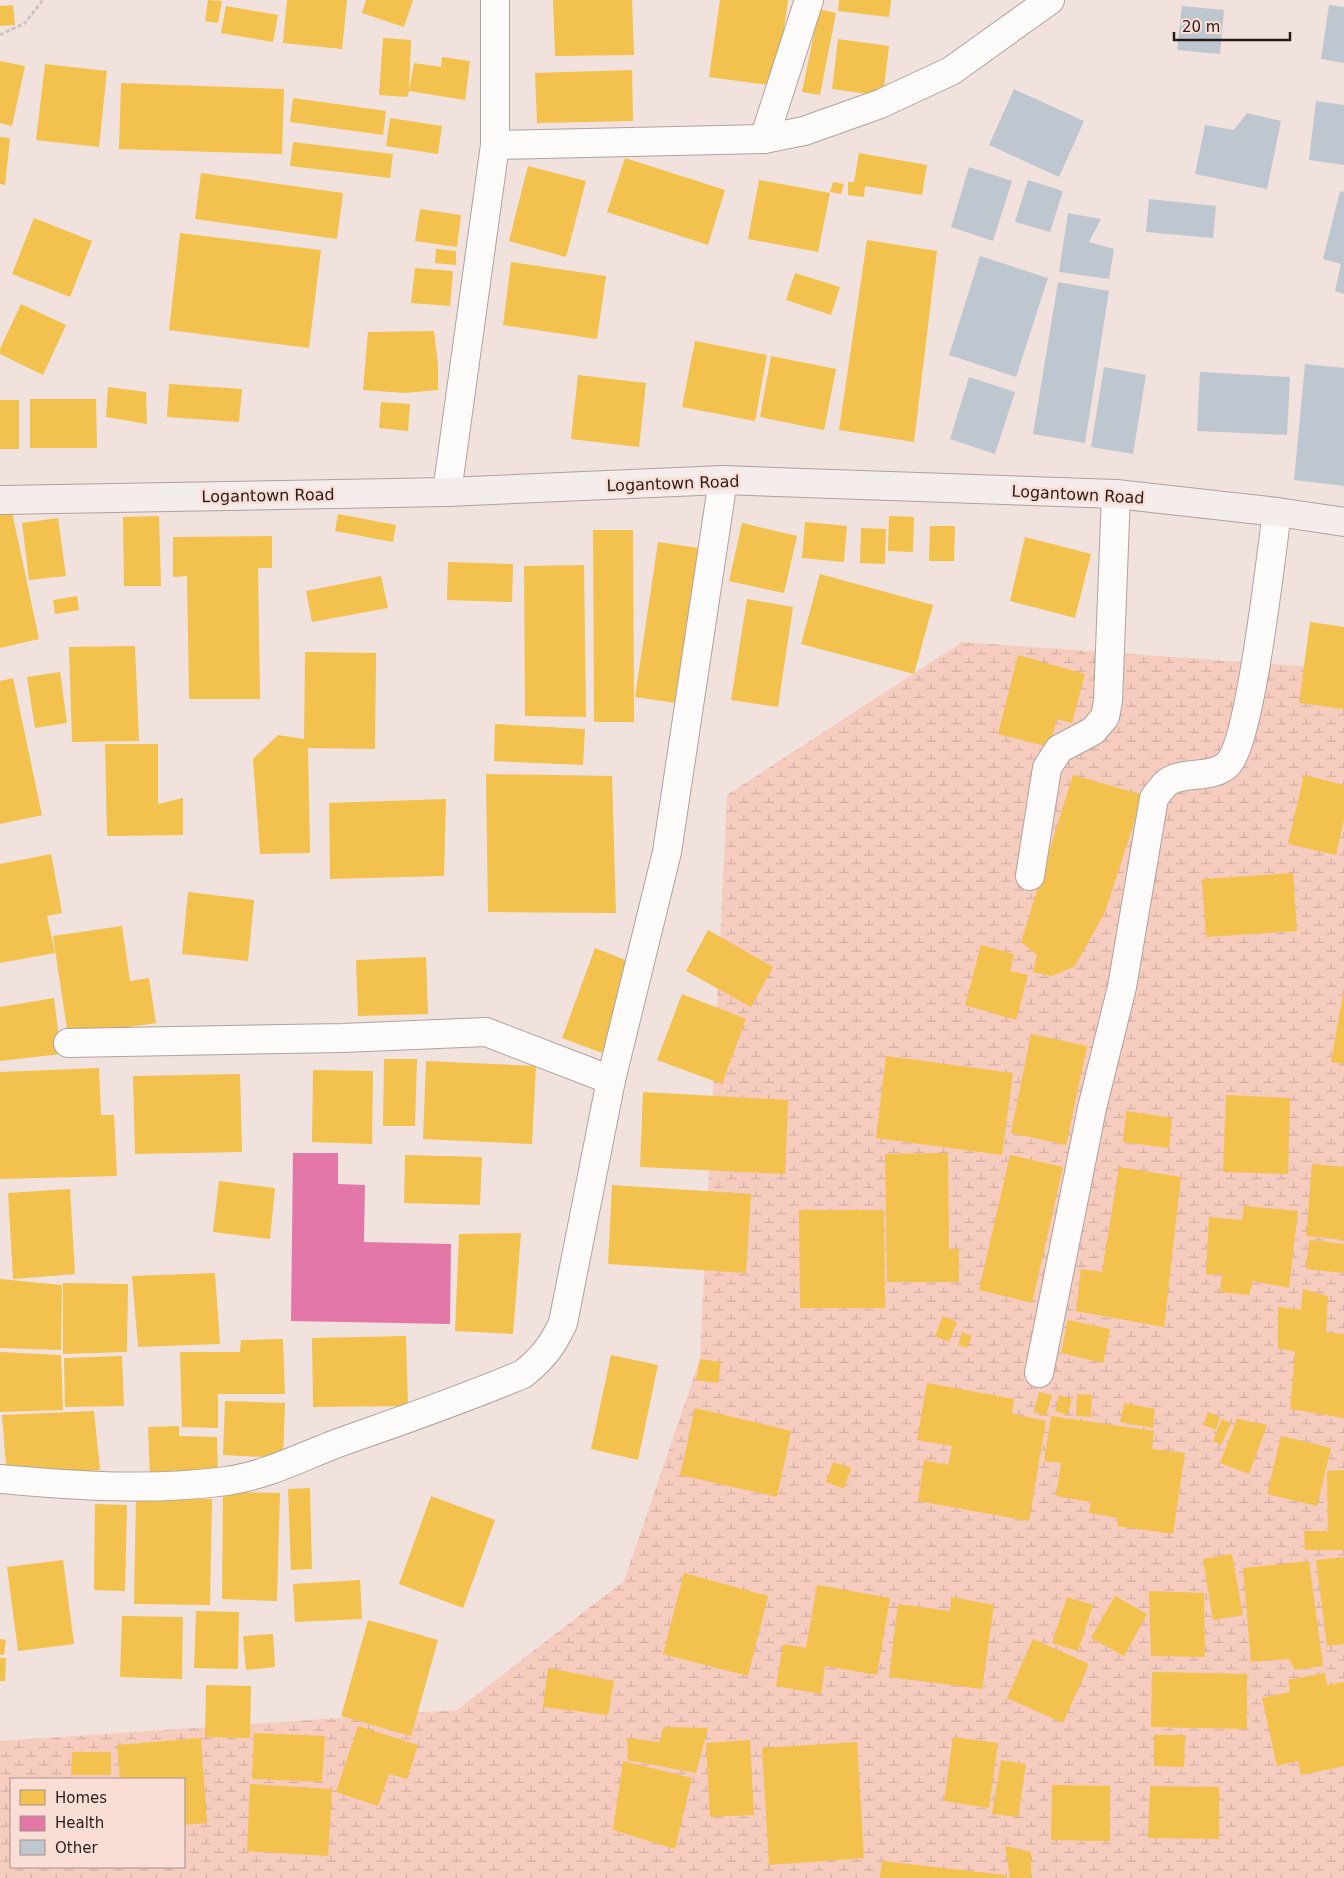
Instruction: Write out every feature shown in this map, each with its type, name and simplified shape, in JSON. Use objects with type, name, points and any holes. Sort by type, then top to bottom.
[{"type":"street","points":[[447,492],[495,145],[495,0]]},
{"type":"street","points":[[764,140],[809,0]]},
{"type":"street","points":[[495,145],[764,140],[804,131],[880,104],[950,71],[1050,0]]},
{"type":"street","points":[[0,1479],[92,1487],[146,1487],[228,1480],[278,1469],[318,1451],[523,1374],[538,1362],[554,1344],[563,1322],[611,1080],[667,852],[723,480]]},
{"type":"street","name":"Logantown Road","points":[[0,500],[447,492],[723,480],[1116,494],[1277,512],[1344,522]]},
{"type":"street","points":[[1030,876],[1047,768],[1059,749],[1094,731],[1105,717],[1107,709],[1116,494]]},
{"type":"street","points":[[1039,1373],[1092,1108],[1122,987],[1154,798],[1168,781],[1214,772],[1228,764],[1234,751],[1248,714],[1277,512]]},
{"type":"street","points":[[68,1043],[343,1038],[486,1032],[611,1080]]},
{"type":"path","points":[[0,34],[25,22],[43,0]]},
{"type":"green space","points":[[962,642],[1344,669],[1344,1878],[0,1878],[0,1741],[457,1710],[624,1581],[700,1359],[727,795]]},
{"type":"building: Homes","points":[[208,0],[222,1],[218,23],[205,21]]},
{"type":"building: Homes","points":[[287,0],[347,0],[342,49],[283,43]]},
{"type":"building: Homes","points":[[366,0],[413,0],[404,27],[362,13]]},
{"type":"building: Homes","points":[[553,0],[632,0],[634,55],[555,56]]},
{"type":"building: Homes","points":[[720,0],[788,0],[776,86],[709,77]]},
{"type":"building: Homes","points":[[839,0],[891,0],[889,17],[838,11]]},
{"type":"building: Homes","points":[[13,5],[15,25],[0,26],[0,6]]},
{"type":"building: Homes","points":[[226,6],[278,15],[273,42],[221,33]]},
{"type":"building: Homes","points":[[819,9],[836,13],[820,95],[802,92]]},
{"type":"building: Homes","points":[[383,38],[411,40],[409,91],[407,97],[379,95]]},
{"type":"building: Homes","points":[[838,39],[889,46],[883,96],[832,89]]},
{"type":"building: Homes","points":[[442,57],[470,61],[465,100],[409,91],[414,63],[441,67]]},
{"type":"building: Homes","points":[[0,61],[25,66],[12,126],[0,123]]},
{"type":"building: Homes","points":[[45,64],[107,71],[99,147],[36,140]]},
{"type":"building: Homes","points":[[632,70],[633,121],[537,123],[535,73]]},
{"type":"building: Homes","points":[[121,83],[284,89],[282,154],[119,149]]},
{"type":"building: Homes","points":[[293,98],[386,111],[383,135],[290,122]]},
{"type":"building: Homes","points":[[390,118],[442,126],[438,154],[386,146]]},
{"type":"building: Homes","points":[[0,137],[10,138],[5,185],[0,184]]},
{"type":"building: Homes","points":[[293,142],[393,154],[390,178],[290,166]]},
{"type":"building: Homes","points":[[859,153],[927,165],[922,195],[865,186],[864,197],[848,195],[848,182],[854,182]]},
{"type":"building: Homes","points":[[625,158],[725,190],[708,245],[607,212]]},
{"type":"building: Homes","points":[[528,166],[586,181],[566,257],[509,241]]},
{"type":"building: Homes","points":[[201,173],[343,193],[337,239],[195,219]]},
{"type":"building: Homes","points":[[759,180],[830,193],[818,252],[748,239]]},
{"type":"building: Homes","points":[[833,182],[844,184],[841,194],[830,192]]},
{"type":"building: Homes","points":[[420,209],[461,215],[457,247],[415,241]]},
{"type":"building: Homes","points":[[34,218],[92,241],[70,297],[12,274]]},
{"type":"building: Homes","points":[[180,233],[321,250],[309,348],[169,330]]},
{"type":"building: Homes","points":[[867,240],[937,251],[914,442],[839,430]]},
{"type":"building: Homes","points":[[436,249],[456,251],[456,265],[435,263]]},
{"type":"building: Homes","points":[[511,262],[606,276],[597,339],[503,325]]},
{"type":"building: Homes","points":[[415,268],[453,271],[450,306],[411,303]]},
{"type":"building: Homes","points":[[795,273],[840,287],[831,315],[786,300]]},
{"type":"building: Homes","points":[[21,304],[66,325],[43,375],[0,354],[0,349]]},
{"type":"building: Homes","points":[[434,331],[438,364],[438,390],[405,393],[363,390],[368,332]]},
{"type":"building: Homes","points":[[695,341],[767,355],[755,421],[682,407]]},
{"type":"building: Homes","points":[[771,356],[836,369],[824,430],[760,417]]},
{"type":"building: Homes","points":[[578,375],[646,383],[639,447],[571,439]]},
{"type":"building: Homes","points":[[169,384],[242,389],[239,422],[167,417]]},
{"type":"building: Homes","points":[[108,387],[146,392],[147,424],[106,417]]},
{"type":"building: Homes","points":[[30,399],[96,399],[97,448],[30,448]]},
{"type":"building: Homes","points":[[0,400],[19,400],[19,449],[0,449]]},
{"type":"building: Homes","points":[[381,402],[410,404],[408,431],[379,428]]},
{"type":"building: Homes","points":[[12,512],[39,639],[0,648],[0,514]]},
{"type":"building: Homes","points":[[338,514],[396,525],[393,542],[335,531]]},
{"type":"building: Homes","points":[[159,516],[161,586],[124,586],[123,517]]},
{"type":"building: Homes","points":[[889,516],[914,517],[913,552],[888,551]]},
{"type":"building: Homes","points":[[58,518],[66,576],[29,580],[22,523]]},
{"type":"building: Homes","points":[[805,522],[847,526],[844,562],[802,558]]},
{"type":"building: Homes","points":[[742,523],[797,536],[784,593],[729,581]]},
{"type":"building: Homes","points":[[930,526],[955,526],[954,561],[929,561]]},
{"type":"building: Homes","points":[[861,528],[886,529],[885,564],[860,563]]},
{"type":"building: Homes","points":[[593,530],[633,530],[634,722],[594,722]]},
{"type":"building: Homes","points":[[272,536],[272,568],[258,568],[260,699],[189,699],[187,576],[173,577],[173,537]]},
{"type":"building: Homes","points":[[1025,537],[1091,554],[1075,618],[1010,601]]},
{"type":"building: Homes","points":[[658,542],[698,548],[676,703],[635,697]]},
{"type":"building: Homes","points":[[448,562],[513,564],[512,602],[447,600]]},
{"type":"building: Homes","points":[[584,565],[586,717],[525,716],[524,566]]},
{"type":"building: Homes","points":[[820,574],[933,605],[914,674],[801,644]]},
{"type":"building: Homes","points":[[381,576],[388,608],[312,622],[306,591]]},
{"type":"building: Homes","points":[[77,596],[79,610],[55,614],[53,600]]},
{"type":"building: Homes","points":[[747,599],[793,607],[778,707],[731,700]]},
{"type":"building: Homes","points":[[1310,622],[1344,627],[1344,709],[1299,703]]},
{"type":"building: Homes","points":[[135,646],[139,741],[72,742],[69,647]]},
{"type":"building: Homes","points":[[305,652],[376,653],[375,749],[308,748],[310,853],[260,854],[253,759],[278,735],[304,739]]},
{"type":"building: Homes","points":[[1018,655],[1085,674],[1072,723],[1057,719],[1049,747],[998,734]]},
{"type":"building: Homes","points":[[60,672],[67,723],[35,728],[27,677]]},
{"type":"building: Homes","points":[[13,678],[42,815],[0,824],[0,681]]},
{"type":"building: Homes","points":[[495,724],[585,729],[583,765],[494,761]]},
{"type":"building: Homes","points":[[105,744],[158,744],[158,804],[183,798],[183,835],[107,836]]},
{"type":"building: Homes","points":[[486,774],[612,776],[616,913],[488,912]]},
{"type":"building: Homes","points":[[1073,775],[1143,795],[1105,912],[1075,966],[1052,976],[1033,972],[1037,955],[1021,942]]},
{"type":"building: Homes","points":[[1304,775],[1344,785],[1344,820],[1336,855],[1288,844]]},
{"type":"building: Homes","points":[[446,799],[444,876],[330,879],[329,803]]},
{"type":"building: Homes","points":[[51,854],[62,913],[47,916],[55,953],[0,963],[0,864]]},
{"type":"building: Homes","points":[[1293,873],[1297,931],[1206,937],[1202,879]]},
{"type":"building: Homes","points":[[188,892],[254,900],[248,961],[182,954]]},
{"type":"building: Homes","points":[[122,926],[130,981],[149,978],[156,1023],[68,1036],[53,936]]},
{"type":"building: Homes","points":[[708,930],[773,967],[751,1007],[686,971]]},
{"type":"building: Homes","points":[[981,945],[1014,954],[1010,971],[1028,975],[1016,1020],[965,1005]]},
{"type":"building: Homes","points":[[595,948],[635,964],[602,1053],[562,1038]]},
{"type":"building: Homes","points":[[426,957],[428,1014],[358,1016],[356,960]]},
{"type":"building: Homes","points":[[682,994],[746,1019],[722,1084],[657,1060]]},
{"type":"building: Homes","points":[[1344,994],[1344,1064],[1331,1062]]},
{"type":"building: Homes","points":[[54,998],[61,1054],[0,1061],[0,1007]]},
{"type":"building: Homes","points":[[1031,1034],[1087,1046],[1066,1145],[1011,1133]]},
{"type":"building: Homes","points":[[886,1056],[1013,1073],[1002,1155],[876,1138]]},
{"type":"building: Homes","points":[[384,1059],[417,1059],[415,1126],[383,1126]]},
{"type":"building: Homes","points":[[426,1061],[536,1066],[532,1144],[423,1139]]},
{"type":"building: Homes","points":[[99,1068],[101,1115],[114,1115],[117,1176],[0,1179],[0,1072]]},
{"type":"building: Homes","points":[[313,1070],[373,1071],[372,1144],[312,1142]]},
{"type":"building: Homes","points":[[240,1074],[242,1152],[135,1154],[133,1076]]},
{"type":"building: Homes","points":[[643,1092],[788,1100],[785,1174],[640,1167]]},
{"type":"building: Homes","points":[[1226,1095],[1290,1098],[1288,1174],[1223,1172]]},
{"type":"building: Homes","points":[[1126,1111],[1172,1118],[1169,1148],[1123,1142]]},
{"type":"building: Homes","points":[[948,1153],[949,1249],[959,1249],[959,1282],[887,1282],[885,1154]]},
{"type":"building: Homes","points":[[405,1155],[482,1157],[480,1205],[404,1203]]},
{"type":"building: Homes","points":[[1010,1155],[1063,1167],[1032,1303],[979,1290]]},
{"type":"building: Homes","points":[[1312,1164],[1344,1167],[1344,1240],[1306,1236]]},
{"type":"building: Homes","points":[[1119,1167],[1181,1177],[1164,1327],[1076,1311],[1081,1269],[1102,1272]]},
{"type":"building: Homes","points":[[219,1181],[275,1188],[270,1239],[213,1232]]},
{"type":"building: Homes","points":[[612,1185],[751,1194],[746,1273],[608,1264]]},
{"type":"building: Homes","points":[[70,1189],[75,1274],[13,1279],[8,1193]]},
{"type":"building: Homes","points":[[1244,1206],[1298,1211],[1289,1288],[1253,1281],[1249,1295],[1220,1292],[1222,1274],[1206,1275],[1209,1217],[1242,1220]]},
{"type":"building: Homes","points":[[799,1210],[884,1210],[885,1308],[800,1308]]},
{"type":"building: Homes","points":[[521,1233],[513,1334],[455,1331],[459,1234]]},
{"type":"building: Homes","points":[[1309,1240],[1344,1244],[1344,1273],[1306,1269]]},
{"type":"building: Homes","points":[[215,1273],[220,1344],[138,1347],[132,1276]]},
{"type":"building: Homes","points":[[0,1279],[62,1285],[61,1350],[0,1348]]},
{"type":"building: Homes","points":[[63,1283],[128,1284],[127,1352],[63,1354]]},
{"type":"building: Homes","points":[[1303,1289],[1328,1296],[1326,1332],[1344,1334],[1344,1418],[1290,1409],[1295,1352],[1278,1348],[1278,1307],[1301,1310]]},
{"type":"building: Homes","points":[[943,1316],[957,1322],[949,1342],[935,1336]]},
{"type":"building: Homes","points":[[1068,1320],[1110,1329],[1103,1363],[1061,1353]]},
{"type":"building: Homes","points":[[962,1332],[972,1336],[967,1348],[958,1345]]},
{"type":"building: Homes","points":[[406,1336],[408,1406],[313,1407],[312,1338]]},
{"type":"building: Homes","points":[[283,1339],[285,1394],[218,1394],[218,1428],[182,1427],[180,1352],[240,1352],[241,1340]]},
{"type":"building: Homes","points":[[0,1352],[61,1355],[63,1410],[0,1412]]},
{"type":"building: Homes","points":[[611,1355],[658,1365],[638,1460],[591,1449]]},
{"type":"building: Homes","points":[[122,1356],[124,1406],[65,1407],[64,1358]]},
{"type":"building: Homes","points":[[700,1359],[721,1362],[718,1383],[696,1380]]},
{"type":"building: Homes","points":[[927,1383],[1014,1399],[1012,1414],[1046,1421],[1029,1521],[918,1501],[924,1460],[948,1465],[952,1446],[917,1440]]},
{"type":"building: Homes","points":[[1039,1392],[1052,1395],[1046,1416],[1034,1412]]},
{"type":"building: Homes","points":[[1077,1394],[1092,1395],[1091,1417],[1076,1416]]},
{"type":"building: Homes","points":[[1059,1395],[1072,1399],[1068,1415],[1055,1411]]},
{"type":"building: Homes","points":[[225,1401],[285,1403],[283,1458],[223,1455]]},
{"type":"building: Homes","points":[[1124,1403],[1155,1409],[1153,1428],[1120,1422]]},
{"type":"building: Homes","points":[[695,1408],[791,1431],[777,1497],[680,1475]]},
{"type":"building: Homes","points":[[94,1411],[100,1470],[7,1479],[2,1415]]},
{"type":"building: Homes","points":[[1208,1412],[1220,1417],[1216,1430],[1203,1425]]},
{"type":"building: Homes","points":[[1051,1416],[1154,1431],[1152,1449],[1185,1453],[1173,1534],[1117,1526],[1118,1518],[1089,1513],[1091,1502],[1056,1496],[1061,1463],[1044,1461]]},
{"type":"building: Homes","points":[[1222,1419],[1231,1423],[1221,1445],[1213,1441]]},
{"type":"building: Homes","points":[[1237,1419],[1267,1425],[1249,1474],[1220,1463]]},
{"type":"building: Homes","points":[[179,1426],[179,1436],[217,1437],[218,1476],[150,1480],[148,1427]]},
{"type":"building: Homes","points":[[1281,1436],[1331,1448],[1317,1506],[1267,1494]]},
{"type":"building: Homes","points":[[833,1462],[851,1468],[844,1489],[826,1482]]},
{"type":"building: Homes","points":[[1344,1470],[1344,1550],[1305,1550],[1304,1531],[1328,1531],[1327,1471]]},
{"type":"building: Homes","points":[[310,1488],[312,1569],[291,1570],[288,1489]]},
{"type":"building: Homes","points":[[223,1492],[280,1493],[277,1601],[222,1599]]},
{"type":"building: Homes","points":[[431,1496],[495,1520],[463,1608],[399,1584]]},
{"type":"building: Homes","points":[[136,1497],[212,1499],[210,1605],[134,1604]]},
{"type":"building: Homes","points":[[95,1504],[127,1505],[125,1591],[94,1590]]},
{"type":"building: Homes","points":[[1232,1554],[1243,1615],[1213,1620],[1203,1559]]},
{"type":"building: Homes","points":[[1344,1557],[1344,1644],[1327,1646],[1316,1560]]},
{"type":"building: Homes","points":[[63,1560],[74,1644],[18,1651],[7,1567]]},
{"type":"building: Homes","points":[[1309,1561],[1323,1666],[1295,1670],[1289,1659],[1251,1662],[1243,1568]]},
{"type":"building: Homes","points":[[684,1573],[768,1596],[748,1676],[663,1654]]},
{"type":"building: Homes","points":[[360,1580],[362,1619],[295,1622],[293,1584]]},
{"type":"building: Homes","points":[[817,1585],[890,1598],[877,1675],[825,1666],[821,1694],[776,1686],[783,1644],[806,1648]]},
{"type":"building: Homes","points":[[1149,1591],[1204,1593],[1205,1657],[1151,1656]]},
{"type":"building: Homes","points":[[1115,1596],[1147,1614],[1124,1656],[1091,1638]]},
{"type":"building: Homes","points":[[951,1597],[994,1605],[982,1689],[889,1677],[898,1604],[950,1611]]},
{"type":"building: Homes","points":[[1067,1597],[1093,1605],[1078,1651],[1052,1643]]},
{"type":"building: Homes","points":[[196,1611],[239,1612],[238,1669],[194,1668]]},
{"type":"building: Homes","points":[[122,1616],[183,1617],[182,1679],[120,1677]]},
{"type":"building: Homes","points":[[368,1620],[438,1640],[411,1736],[341,1716]]},
{"type":"building: Homes","points":[[273,1634],[275,1667],[246,1670],[243,1636]]},
{"type":"building: Homes","points":[[0,1639],[6,1640],[4,1655],[0,1655]]},
{"type":"building: Homes","points":[[1033,1639],[1089,1664],[1063,1723],[1007,1698]]},
{"type":"building: Homes","points":[[0,1658],[6,1658],[5,1681],[0,1681]]},
{"type":"building: Homes","points":[[548,1668],[614,1681],[608,1715],[543,1707]]},
{"type":"building: Homes","points":[[1152,1672],[1247,1674],[1247,1729],[1151,1727]]},
{"type":"building: Homes","points":[[1325,1673],[1327,1685],[1344,1682],[1344,1766],[1301,1775],[1298,1761],[1277,1766],[1262,1698],[1290,1692],[1288,1680]]},
{"type":"building: Homes","points":[[206,1685],[251,1686],[250,1738],[205,1737]]},
{"type":"building: Homes","points":[[358,1726],[418,1745],[407,1779],[389,1774],[378,1806],[336,1792]]},
{"type":"building: Homes","points":[[664,1727],[708,1728],[696,1773],[628,1760],[627,1738],[659,1742]]},
{"type":"building: Homes","points":[[254,1733],[325,1736],[322,1782],[252,1779]]},
{"type":"building: Homes","points":[[1154,1735],[1185,1735],[1184,1767],[1154,1766]]},
{"type":"building: Homes","points":[[953,1737],[998,1743],[989,1808],[944,1801]]},
{"type":"building: Homes","points":[[201,1738],[207,1823],[185,1825],[185,1778],[120,1778],[117,1745]]},
{"type":"building: Homes","points":[[750,1740],[754,1815],[710,1817],[706,1743]]},
{"type":"building: Homes","points":[[857,1742],[864,1858],[769,1865],[762,1748]]},
{"type":"building: Homes","points":[[72,1752],[111,1752],[111,1775],[71,1775]]},
{"type":"building: Homes","points":[[1001,1760],[1026,1764],[1018,1817],[992,1814]]},
{"type":"building: Homes","points":[[623,1761],[692,1778],[675,1849],[613,1830]]},
{"type":"building: Homes","points":[[250,1784],[332,1789],[328,1856],[247,1851]]},
{"type":"building: Homes","points":[[1052,1785],[1110,1786],[1110,1841],[1051,1840]]},
{"type":"building: Homes","points":[[1150,1786],[1219,1787],[1219,1839],[1148,1838]]},
{"type":"building: Homes","points":[[1005,1846],[1031,1852],[1031,1878],[1010,1878]]},
{"type":"building: Homes","points":[[882,1861],[1005,1875],[1005,1878],[880,1878]]},
{"type":"building: Health","points":[[293,1153],[338,1153],[338,1184],[365,1185],[364,1242],[451,1244],[450,1324],[291,1321]]},
{"type":"building: Other","points":[[1329,5],[1344,7],[1344,63],[1321,59]]},
{"type":"building: Other","points":[[1182,6],[1224,10],[1220,54],[1177,50]]},
{"type":"building: Other","points":[[1014,89],[1084,121],[1059,177],[989,145]]},
{"type":"building: Other","points":[[1316,101],[1344,105],[1344,165],[1309,160]]},
{"type":"building: Other","points":[[1247,113],[1281,121],[1267,189],[1195,174],[1205,125],[1234,130]]},
{"type":"building: Other","points":[[969,167],[1012,181],[993,241],[951,227]]},
{"type":"building: Other","points":[[1028,180],[1063,191],[1050,232],[1015,222]]},
{"type":"building: Other","points":[[1340,191],[1344,192],[1344,294],[1335,291],[1341,264],[1323,259]]},
{"type":"building: Other","points":[[1149,199],[1216,206],[1213,238],[1146,232]]},
{"type":"building: Other","points":[[1068,213],[1101,219],[1089,242],[1114,249],[1109,279],[1059,272]]},
{"type":"building: Other","points":[[980,256],[1048,278],[1016,377],[949,355]]},
{"type":"building: Other","points":[[1058,282],[1109,291],[1085,443],[1033,434]]},
{"type":"building: Other","points":[[1305,364],[1344,368],[1344,486],[1294,480]]},
{"type":"building: Other","points":[[1104,367],[1146,375],[1133,454],[1091,447]]},
{"type":"building: Other","points":[[1200,372],[1290,377],[1287,435],[1197,431]]},
{"type":"building: Other","points":[[969,377],[1015,392],[995,454],[950,439]]}]
